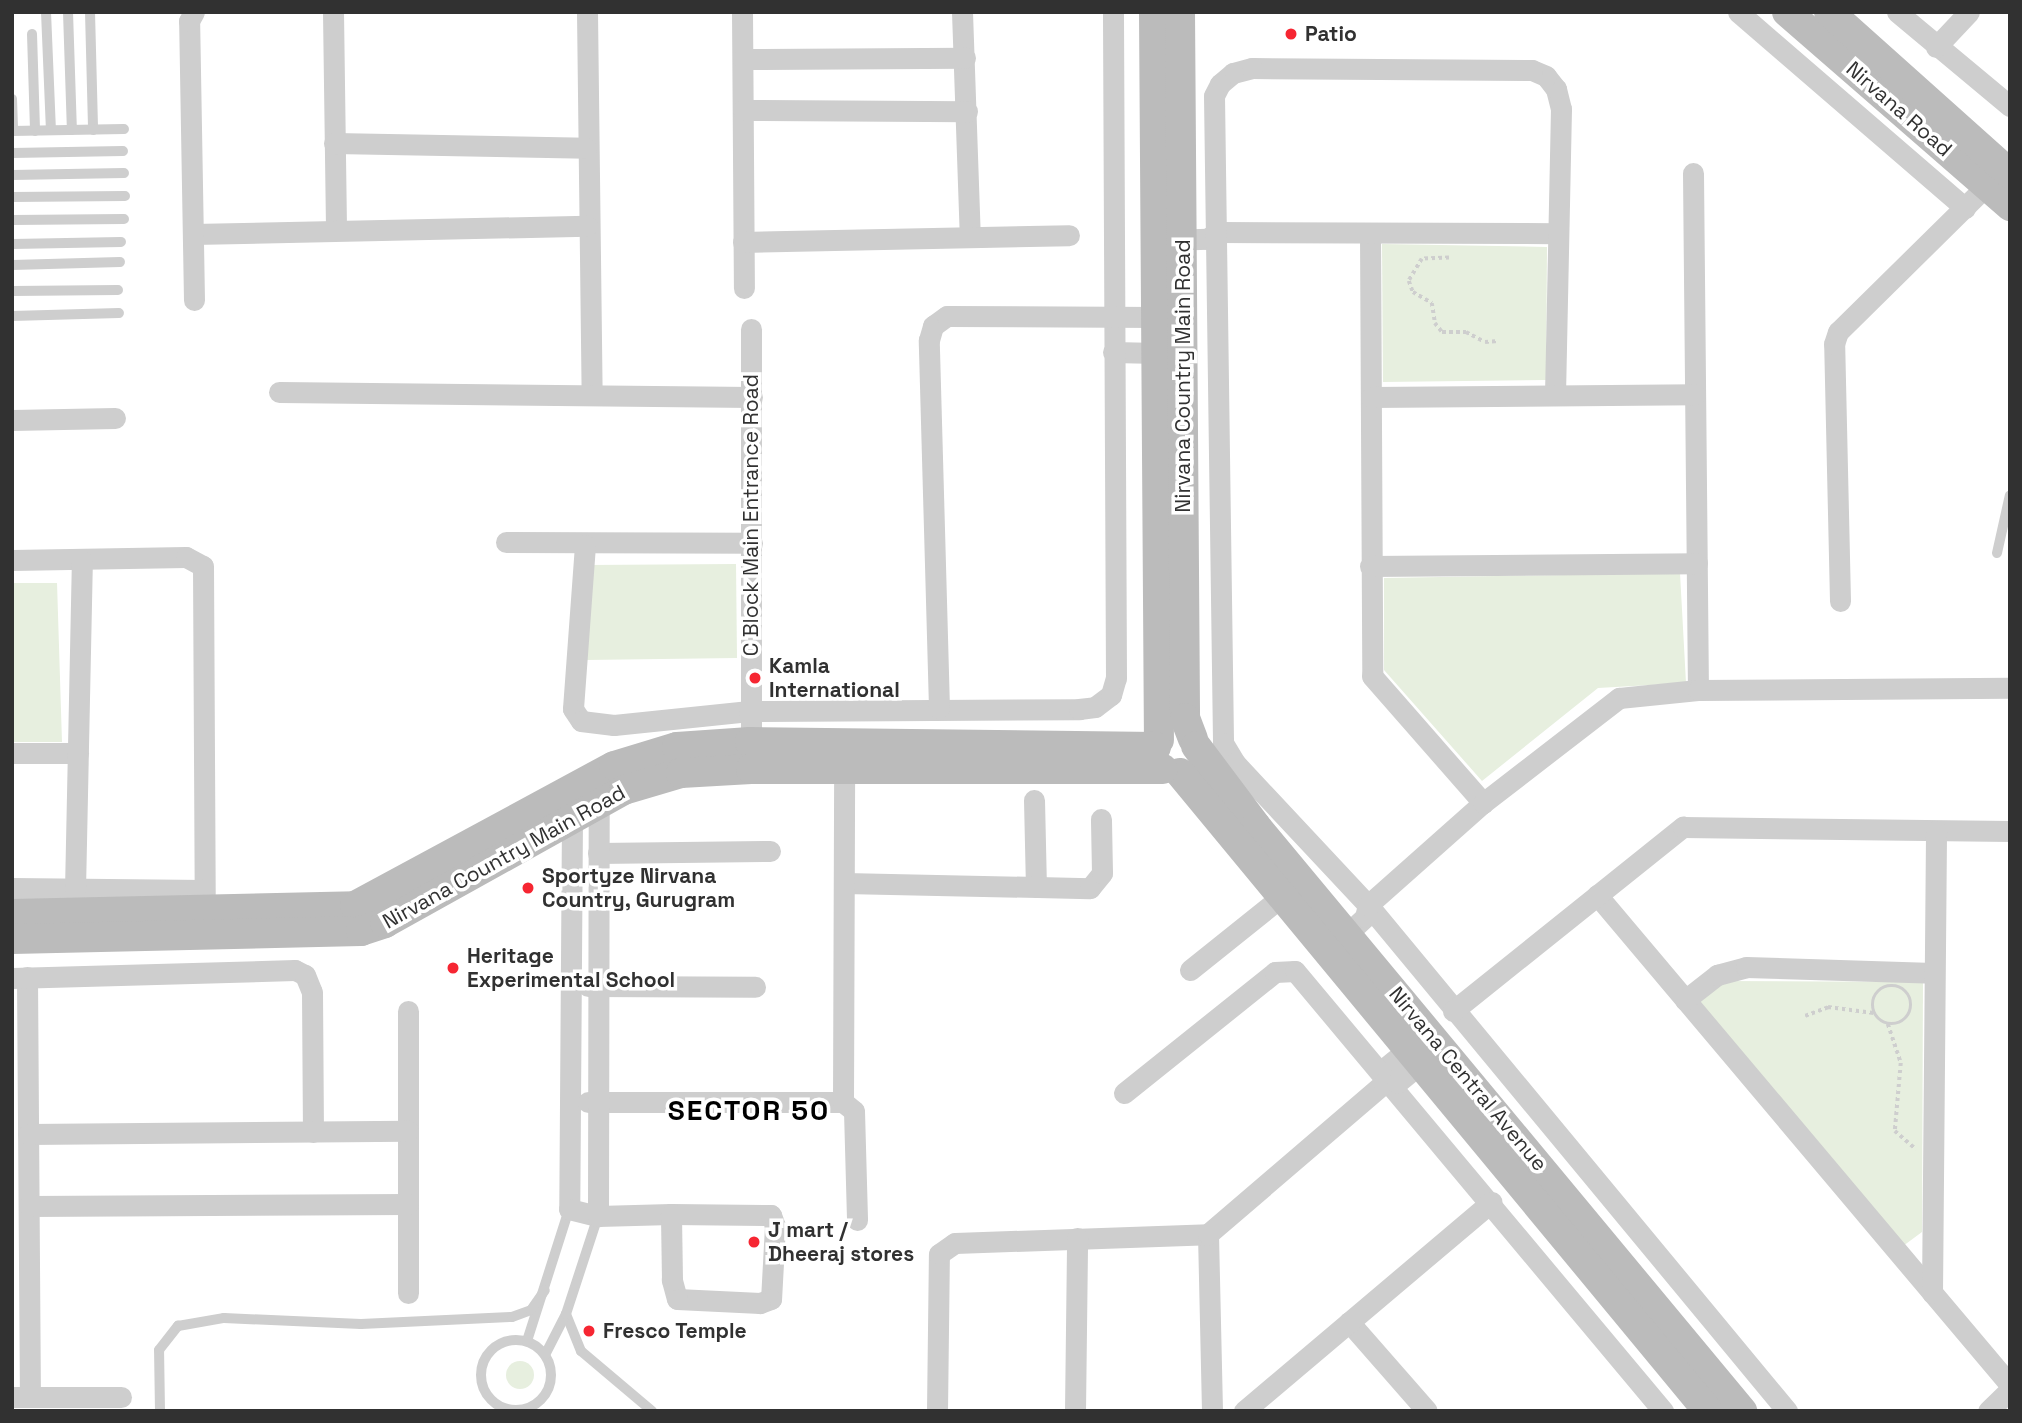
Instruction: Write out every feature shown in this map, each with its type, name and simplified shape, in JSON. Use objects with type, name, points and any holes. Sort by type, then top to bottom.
[{"type":"street","points":[[194,12],[189,21],[194,300]]},
{"type":"street","points":[[333,12],[336,230]]},
{"type":"street","points":[[587,12],[587,226],[592,394]]},
{"type":"street","points":[[743,12],[744,288]]},
{"type":"street","points":[[962,12],[970,237]]},
{"type":"street","points":[[585,545],[573,709],[581,721],[614,725],[760,711],[1079,709],[1096,706],[1111,695],[1116,678],[1112,12]]},
{"type":"street","name":"Nirvana Country Main Road","points":[[1154,12],[1169,229],[1185,718],[1194,743]]},
{"type":"street","name":"Nirvana Country Main Road","points":[[1164,757],[1157,317],[1169,229],[1180,12]]},
{"type":"street","points":[[1738,12],[1965,208]]},
{"type":"street","name":"Nirvana Road","points":[[1787,12],[2000,176]]},
{"type":"street","name":"Nirvana Road","points":[[1829,12],[2000,176],[2010,206]]},
{"type":"street","points":[[1897,12],[2010,106]]},
{"type":"street","points":[[1936,47],[1969,12]]},
{"type":"street","points":[[743,59],[965,58]]},
{"type":"street","points":[[1555,395],[1561,109],[1556,89],[1546,76],[1532,70],[1252,68],[1233,73],[1214,96],[1219,721],[1223,743],[1235,763],[1368,905],[1452,1012],[1787,1411]]},
{"type":"street","points":[[743,110],[967,111]]},
{"type":"street","points":[[334,143],[586,148]]},
{"type":"street","points":[[1693,173],[1698,690]]},
{"type":"street","points":[[1840,601],[1834,344],[1838,332],[2000,176]]},
{"type":"street","points":[[1169,229],[1208,219],[1217,232]]},
{"type":"street","points":[[193,234],[587,226]]},
{"type":"street","points":[[1217,232],[1557,233]]},
{"type":"street","points":[[1370,234],[1372,676],[1483,803]]},
{"type":"street","points":[[743,242],[1069,235]]},
{"type":"street","points":[[939,708],[929,340],[933,326],[947,316],[1157,317]]},
{"type":"street","name":"C Block Main Entrance Road","points":[[751,330],[752,543],[760,711],[758,751]]},
{"type":"street","points":[[1113,352],[1157,353]]},
{"type":"street","points":[[279,392],[752,397]]},
{"type":"street","points":[[1371,397],[1695,394]]},
{"type":"street","points":[[12,420],[115,418]]},
{"type":"street","points":[[506,542],[585,545],[752,543]]},
{"type":"street","points":[[12,560],[82,561],[186,557],[203,566],[205,912],[75,890],[12,888]]},
{"type":"street","points":[[75,890],[82,561]]},
{"type":"street","points":[[1370,566],[1697,563]]},
{"type":"street","points":[[1368,905],[1483,803],[1619,698],[1698,690],[2010,688]]},
{"type":"street","points":[[1164,757],[1195,761],[1194,743]]},
{"type":"street","name":"Nirvana Central Avenue","points":[[1194,743],[1256,826],[1340,924],[1425,1048],[1708,1411]]},
{"type":"street","name":"Nirvana Country Main Road","points":[[12,914],[312,910],[364,903],[614,766],[677,747],[758,751],[1164,757]]},
{"type":"street","name":"Nirvana Country Main Road","points":[[12,939],[205,912],[321,935],[375,927],[599,803],[662,777],[758,751],[844,769],[1164,757]]},
{"type":"street","points":[[12,753],[78,754]]},
{"type":"street","name":"Nirvana Central Avenue","points":[[1164,757],[1281,897],[1425,1048],[1742,1411]]},
{"type":"street","points":[[843,1102],[844,769]]},
{"type":"street","points":[[1034,800],[1036,887]]},
{"type":"street","points":[[598,1216],[599,803]]},
{"type":"street","points":[[572,817],[572,1101],[569,1209],[598,1216],[671,1214],[771,1214],[775,1226],[771,1299],[760,1303],[677,1298],[672,1280],[671,1214]]},
{"type":"street","points":[[844,883],[1090,888],[1098,883],[1102,873],[1101,819]]},
{"type":"street","points":[[1452,1012],[1683,827],[2010,831]]},
{"type":"street","points":[[1932,1293],[1936,831]]},
{"type":"street","points":[[598,853],[770,851]]},
{"type":"street","points":[[1597,895],[2010,1388],[1988,1411]]},
{"type":"street","points":[[1190,970],[1281,897]]},
{"type":"street","points":[[1340,924],[1353,901],[1368,905]]},
{"type":"street","points":[[1685,1000],[1717,975],[1746,967],[1933,973]]},
{"type":"street","points":[[121,1397],[21,1397],[29,1206],[20,977],[295,970],[305,975],[312,992],[313,1132]]},
{"type":"street","points":[[1124,1093],[1275,972],[1294,971],[1384,1083],[1491,1202],[1663,1411]]},
{"type":"street","points":[[572,986],[755,987]]},
{"type":"street","points":[[408,1011],[408,1293]]},
{"type":"street","points":[[937,1411],[939,1254],[955,1243],[1208,1234],[1384,1083],[1397,1083],[1425,1048]]},
{"type":"street","points":[[572,1101],[843,1102],[854,1111],[857,1220]]},
{"type":"street","points":[[28,1134],[408,1131]]},
{"type":"street","points":[[1244,1411],[1491,1202]]},
{"type":"street","points":[[29,1206],[408,1204]]},
{"type":"street","points":[[1208,1234],[1212,1411]]},
{"type":"street","points":[[1075,1411],[1077,1238]]},
{"type":"street","points":[[1349,1322],[1427,1411]]},
{"type":"lane","points":[[46,12],[51,130]]},
{"type":"lane","points":[[68,12],[72,130]]},
{"type":"lane","points":[[90,12],[93,130]]},
{"type":"lane","points":[[32,34],[35,131]]},
{"type":"lane","points":[[12,99],[13,131],[124,129]]},
{"type":"lane","points":[[12,153],[123,151]]},
{"type":"lane","points":[[12,175],[124,173]]},
{"type":"lane","points":[[12,197],[125,196]]},
{"type":"lane","points":[[12,220],[124,219]]},
{"type":"lane","points":[[12,244],[121,243]]},
{"type":"lane","points":[[12,265],[120,262]]},
{"type":"lane","points":[[12,291],[118,290]]},
{"type":"lane","points":[[12,316],[119,313]]},
{"type":"lane","points":[[1997,553],[2010,495]]},
{"type":"lane","points":[[527,1341],[569,1209]]},
{"type":"lane","points":[[545,1354],[566,1314],[598,1216]]},
{"type":"lane","points":[[160,1411],[159,1350],[178,1326],[224,1318],[361,1324],[512,1317],[531,1310],[545,1290]]},
{"type":"lane","points":[[566,1314],[581,1351],[652,1411]]},
{"type":"lane","points":[[506,1341],[527,1341],[545,1354],[551,1379],[538,1403],[512,1410],[498,1406],[482,1385],[485,1357],[506,1341]]},
{"type":"path","points":[[1449,258],[1422,259],[1409,281],[1413,292],[1432,303],[1435,323],[1442,332],[1466,332],[1485,342],[1498,341]]},
{"type":"path","points":[[1874,1013],[1873,1000],[1880,990],[1892,986],[1904,990],[1911,1000],[1910,1013],[1901,1023],[1888,1024]]},
{"type":"path","points":[[1805,1016],[1828,1007],[1874,1013],[1888,1024],[1901,1063],[1895,1131],[1910,1147],[1933,1153]]},
{"type":"green space","points":[[1382,244],[1547,247],[1546,380],[1383,382]]},
{"type":"green space","points":[[736,564],[737,658],[585,660],[587,565]]},
{"type":"green space","points":[[1680,573],[1686,683],[1598,688],[1482,781],[1384,670],[1384,578]]},
{"type":"green space","points":[[12,583],[57,583],[62,742],[12,742]]},
{"type":"green space","points":[[1721,981],[1923,982],[1922,1232],[1899,1249],[1696,1003]]},
{"type":"green space","points":[[520,1361],[530,1365],[534,1375],[530,1385],[520,1389],[510,1385],[506,1375],[510,1365]]},
{"type":"place","name":"Patio","points":[[1291,34]]},
{"type":"place","name":"Kamla International","points":[[755,678]]},
{"type":"place","name":"Sportyze Nirvana Country, Gurugram","points":[[528,888]]},
{"type":"place","name":"Heritage Experimental School","points":[[453,968]]},
{"type":"place","name":"J mart / Dheeraj stores","points":[[754,1242]]},
{"type":"place","name":"Fresco Temple","points":[[589,1331]]},
{"type":"district","name":"SECTOR 50","points":[[749,1110]]}]
